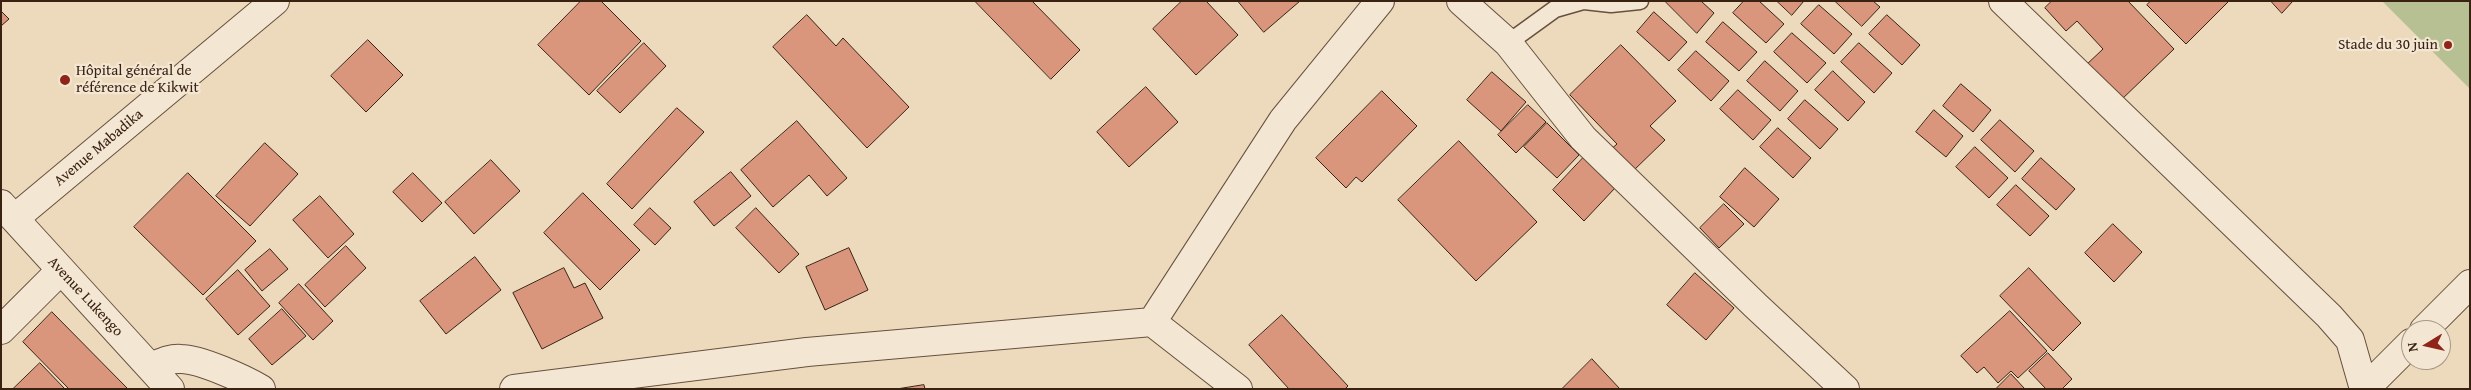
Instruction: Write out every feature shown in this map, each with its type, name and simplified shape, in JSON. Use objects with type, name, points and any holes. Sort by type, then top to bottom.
[{"type":"street","name":"Avenue Mabadika","points":[[8,211],[275,1]]},
{"type":"street","points":[[1152,322],[1283,120],[1380,1]]},
{"type":"street","points":[[1460,1],[1508,43],[1582,138],[1845,389]]},
{"type":"street","points":[[2003,1],[2329,316],[2350,340],[2364,389],[2401,353]]},
{"type":"street","name":"Avenue Lukengo","points":[[8,211],[170,389]]},
{"type":"street","points":[[1,330],[60,270]]},
{"type":"street","points":[[2434,320],[2470,284]]},
{"type":"street","points":[[514,389],[807,352],[1152,322],[1238,389]]},
{"type":"street","points":[[151,367],[167,360],[182,358],[240,377],[261,389]]},
{"type":"lane","points":[[1508,43],[1555,9],[1583,1],[1612,4],[1640,1]]},
{"type":"green space","name":"Stade du 30 juin","points":[[2382,1],[2470,1],[2470,89]]},
{"type":"building","points":[[581,1],[601,1],[641,41],[589,95],[538,45]]},
{"type":"building","points":[[975,1],[1032,1],[1080,50],[1051,79]]},
{"type":"building","points":[[1182,1],[1206,1],[1238,35],[1196,75],[1153,29]]},
{"type":"building","points":[[1238,1],[1300,1],[1264,32]]},
{"type":"building","points":[[1665,1],[1701,1],[1714,13],[1697,33]]},
{"type":"building","points":[[1744,1],[1759,1],[1784,24],[1766,43],[1733,13]]},
{"type":"building","points":[[1777,1],[1804,1],[1792,15]]},
{"type":"building","points":[[1835,1],[1873,1],[1880,7],[1862,26]]},
{"type":"building","points":[[2052,1],[2128,1],[2174,49],[2119,102],[2085,66],[2103,49],[2077,21],[2066,31],[2045,8]]},
{"type":"building","points":[[2151,1],[2229,1],[2186,44],[2147,5]]},
{"type":"building","points":[[2271,1],[2293,1],[2282,13]]},
{"type":"building","points":[[1819,5],[1852,34],[1834,54],[1801,24]]},
{"type":"building","points":[[1,11],[9,19],[1,26]]},
{"type":"building","points":[[1654,12],[1687,42],[1669,61],[1637,32]]},
{"type":"building","points":[[807,15],[836,46],[843,38],[909,107],[867,148],[773,47]]},
{"type":"building","points":[[1887,15],[1920,45],[1902,65],[1869,34]]},
{"type":"building","points":[[1723,22],[1757,52],[1739,71],[1706,42]]},
{"type":"building","points":[[1792,33],[1826,63],[1807,83],[1774,52]]},
{"type":"building","points":[[368,40],[403,75],[366,112],[331,76]]},
{"type":"building","points":[[644,43],[666,66],[620,113],[597,91]]},
{"type":"building","points":[[1859,43],[1892,73],[1874,93],[1841,62]]},
{"type":"building","points":[[1621,45],[1676,101],[1650,126],[1665,140],[1632,172],[1610,150],[1617,144],[1570,95]]},
{"type":"building","points":[[1696,51],[1729,81],[1711,101],[1678,70]]},
{"type":"building","points":[[1765,61],[1798,91],[1780,111],[1747,81]]},
{"type":"building","points":[[1833,71],[1865,102],[1848,121],[1815,90]]},
{"type":"building","points":[[1492,72],[1526,102],[1501,131],[1467,100]]},
{"type":"building","points":[[1961,84],[1991,110],[1973,132],[1943,106]]},
{"type":"building","points":[[1146,87],[1178,122],[1129,167],[1097,132]]},
{"type":"building","points":[[1738,90],[1771,120],[1753,140],[1720,109]]},
{"type":"building","points":[[1382,91],[1417,126],[1362,182],[1356,177],[1346,188],[1316,158]]},
{"type":"building","points":[[1805,100],[1838,129],[1820,149],[1788,119]]},
{"type":"building","points":[[1528,105],[1546,122],[1516,153],[1498,135]]},
{"type":"building","points":[[677,108],[704,132],[632,209],[607,184]]},
{"type":"building","points":[[1934,110],[1963,136],[1946,157],[1916,132]]},
{"type":"building","points":[[2000,120],[2034,151],[2015,172],[1981,140]]},
{"type":"building","points":[[797,121],[847,178],[827,196],[809,175],[773,207],[741,170]]},
{"type":"building","points":[[1547,123],[1579,155],[1557,178],[1524,147]]},
{"type":"building","points":[[1778,128],[1811,158],[1793,178],[1760,147]]},
{"type":"building","points":[[1459,141],[1537,222],[1476,281],[1398,200]]},
{"type":"building","points":[[265,143],[298,174],[250,226],[216,196]]},
{"type":"building","points":[[1975,147],[2008,178],[1989,198],[1956,167]]},
{"type":"building","points":[[1584,157],[1615,188],[1584,221],[1553,190]]},
{"type":"building","points":[[2041,158],[2075,189],[2056,210],[2022,179]]},
{"type":"building","points":[[491,160],[520,191],[474,234],[445,202]]},
{"type":"building","points":[[1745,168],[1779,199],[1754,227],[1720,197]]},
{"type":"building","points":[[731,172],[751,196],[714,226],[694,202]]},
{"type":"building","points":[[188,173],[256,241],[203,295],[134,227]]},
{"type":"building","points":[[413,173],[442,203],[422,222],[393,192]]},
{"type":"building","points":[[2016,185],[2049,216],[2030,236],[1997,205]]},
{"type":"building","points":[[583,193],[640,250],[600,290],[544,233]]},
{"type":"building","points":[[320,196],[354,234],[328,258],[293,220]]},
{"type":"building","points":[[1724,204],[1744,224],[1719,248],[1700,228]]},
{"type":"building","points":[[650,208],[671,228],[655,245],[634,225]]},
{"type":"building","points":[[756,208],[799,254],[779,273],[736,228]]},
{"type":"building","points":[[2113,224],[2142,252],[2114,282],[2085,253]]},
{"type":"building","points":[[346,246],[366,268],[325,307],[305,285]]},
{"type":"building","points":[[849,248],[868,290],[825,310],[806,267]]},
{"type":"building","points":[[270,249],[288,269],[262,291],[245,270]]},
{"type":"building","points":[[475,257],[501,290],[446,334],[420,301]]},
{"type":"building","points":[[564,268],[574,288],[585,283],[603,318],[542,349],[513,293]]},
{"type":"building","points":[[2029,268],[2081,323],[2053,351],[2000,296]]},
{"type":"building","points":[[238,270],[270,306],[238,335],[206,299]]},
{"type":"building","points":[[1695,273],[1734,308],[1706,340],[1667,305]]},
{"type":"building","points":[[299,284],[333,321],[313,340],[279,303]]},
{"type":"building","points":[[282,309],[306,336],[272,365],[249,339]]},
{"type":"building","points":[[2010,311],[2047,351],[2018,378],[2011,371],[1998,383],[1984,367],[1977,373],[1961,356]]},
{"type":"building","points":[[52,312],[128,389],[69,389],[23,342]]},
{"type":"building","points":[[1282,315],[1348,386],[1345,389],[1289,389],[1249,345]]},
{"type":"building","points":[[2048,353],[2072,379],[2062,389],[2046,389],[2029,371]]},
{"type":"building","points":[[1592,359],[1620,389],[1562,389]]},
{"type":"building","points":[[40,363],[65,389],[13,389]]},
{"type":"building","points":[[2011,374],[2025,389],[1996,389]]},
{"type":"building","points":[[924,385],[925,389],[897,389]]},
{"type":"place","name":"Stade du 30 juin","points":[[2448,45]]},
{"type":"place","name":"Hôpital général de référence de Kikwit","points":[[65,80]]}]
